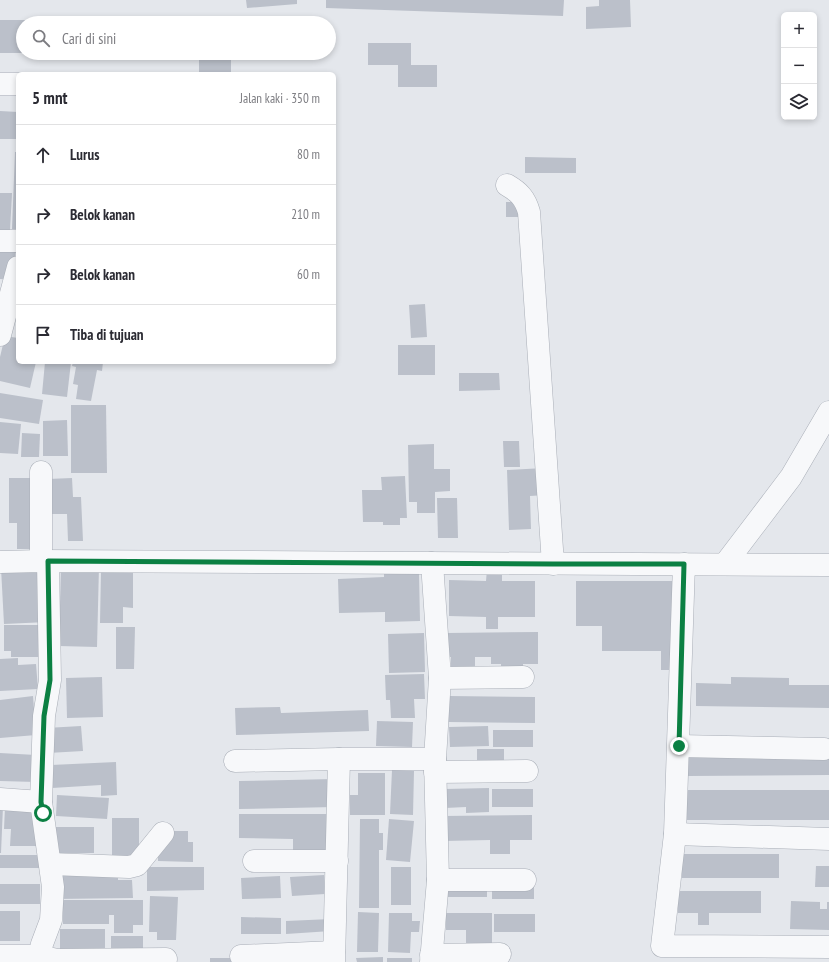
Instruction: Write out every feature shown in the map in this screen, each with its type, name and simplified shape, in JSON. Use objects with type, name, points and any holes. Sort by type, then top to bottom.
[{"type":"street","points":[[0,84],[16,84]]},
{"type":"street","points":[[507,184],[527,202],[529,212],[553,564]]},
{"type":"street","points":[[0,241],[16,241]]},
{"type":"street","points":[[0,335],[16,275]]},
{"type":"street","points":[[725,564],[791,477],[829,412]]},
{"type":"street","points":[[39,956],[51,920],[53,888],[51,864],[41,802],[44,716],[50,680],[41,472]]},
{"type":"street","points":[[0,562],[829,565]]},
{"type":"street","points":[[432,563],[440,678],[435,765],[438,880],[431,958],[500,954]]},
{"type":"street","points":[[684,564],[675,834],[662,946],[829,947]]},
{"type":"street","points":[[440,678],[523,677]]},
{"type":"street","points":[[679,746],[824,749]]},
{"type":"street","points":[[241,956],[334,957],[339,759]]},
{"type":"street","points":[[235,762],[339,759],[527,771]]},
{"type":"street","points":[[0,799],[41,802]]},
{"type":"street","points":[[51,864],[129,867],[137,865],[163,833]]},
{"type":"street","points":[[675,834],[829,839]]},
{"type":"street","points":[[254,861],[337,861]]},
{"type":"street","points":[[438,880],[525,880]]},
{"type":"street","points":[[0,956],[39,956],[57,960],[166,959]]},
{"type":"building","points":[[246,0],[297,0],[297,4],[247,8]]},
{"type":"building","points":[[326,0],[564,0],[563,16],[326,8]]},
{"type":"building","points":[[599,0],[630,0],[631,27],[586,29],[586,7],[599,6]]},
{"type":"building","points":[[0,20],[16,20],[16,53],[0,53]]},
{"type":"building","points":[[368,43],[411,43],[411,65],[437,65],[437,87],[398,87],[398,65],[368,65]]},
{"type":"building","points":[[199,60],[231,60],[231,72],[199,72]]},
{"type":"building","points":[[0,111],[16,112],[16,139],[0,139]]},
{"type":"building","points":[[15,152],[16,152],[16,229],[12,229]]},
{"type":"building","points":[[525,157],[576,158],[576,173],[525,173]]},
{"type":"building","points":[[0,193],[12,193],[10,230],[0,230]]},
{"type":"building","points":[[506,202],[523,202],[523,217],[506,217]]},
{"type":"building","points":[[0,247],[16,249],[13,280],[0,279]]},
{"type":"building","points":[[425,304],[427,337],[411,338],[409,305]]},
{"type":"building","points":[[5,336],[16,338],[16,364],[36,364],[30,388],[0,381],[0,357]]},
{"type":"building","points":[[398,345],[435,345],[435,375],[398,375]]},
{"type":"building","points":[[45,364],[71,364],[67,397],[42,394]]},
{"type":"building","points":[[72,364],[103,364],[102,371],[97,370],[91,401],[76,399],[78,385],[73,384],[76,367],[72,366]]},
{"type":"building","points":[[459,373],[499,373],[500,390],[459,391]]},
{"type":"building","points":[[0,393],[43,400],[39,424],[0,418]]},
{"type":"building","points":[[71,405],[106,405],[107,473],[71,473]]},
{"type":"building","points":[[67,420],[68,456],[43,456],[43,421]]},
{"type":"building","points":[[0,422],[21,424],[18,454],[0,453]]},
{"type":"building","points":[[22,433],[40,434],[39,457],[21,457]]},
{"type":"building","points":[[503,441],[519,441],[520,467],[504,467]]},
{"type":"building","points":[[434,444],[434,469],[450,469],[450,491],[435,492],[435,513],[417,513],[417,502],[409,502],[408,445]]},
{"type":"building","points":[[544,468],[546,495],[530,496],[531,529],[509,530],[507,470]]},
{"type":"building","points":[[405,476],[407,518],[400,518],[400,525],[383,525],[383,522],[363,522],[362,490],[382,490],[381,477]]},
{"type":"building","points":[[9,478],[35,478],[35,549],[17,549],[17,523],[9,523]]},
{"type":"building","points":[[72,478],[73,497],[81,497],[83,541],[68,541],[67,514],[49,514],[48,479]]},
{"type":"building","points":[[437,498],[457,498],[458,538],[438,538]]},
{"type":"building","points":[[61,565],[99,566],[97,647],[59,646]]},
{"type":"building","points":[[44,566],[47,622],[4,624],[1,568]]},
{"type":"building","points":[[487,569],[502,569],[502,581],[535,581],[535,617],[498,617],[498,629],[486,629],[486,617],[449,616],[449,580],[486,581]]},
{"type":"building","points":[[101,570],[133,570],[133,608],[123,607],[123,623],[100,623]]},
{"type":"building","points":[[384,572],[419,572],[420,621],[385,622],[385,612],[339,613],[338,579],[384,577]]},
{"type":"building","points":[[576,581],[677,581],[677,670],[661,670],[661,651],[602,651],[602,626],[576,626]]},
{"type":"building","points":[[4,625],[46,625],[46,657],[11,657],[11,651],[4,651]]},
{"type":"building","points":[[116,627],[135,627],[134,669],[116,669]]},
{"type":"building","points":[[538,632],[538,664],[523,664],[523,672],[501,672],[501,664],[491,664],[491,657],[475,657],[475,671],[451,671],[451,657],[447,657],[447,633]]},
{"type":"building","points":[[424,633],[425,672],[389,673],[388,634]]},
{"type":"building","points":[[18,658],[18,665],[36,664],[38,689],[0,691],[0,659]]},
{"type":"building","points":[[424,674],[425,699],[414,699],[415,718],[391,718],[390,700],[386,700],[385,675]]},
{"type":"building","points":[[102,677],[103,717],[67,718],[66,678]]},
{"type":"building","points":[[731,677],[789,678],[789,685],[829,685],[829,708],[696,706],[696,683],[731,684]]},
{"type":"building","points":[[33,696],[36,735],[0,738],[0,700]]},
{"type":"building","points":[[449,696],[535,697],[535,723],[448,722]]},
{"type":"building","points":[[280,707],[281,713],[368,710],[369,731],[236,735],[235,708]]},
{"type":"building","points":[[377,721],[413,722],[412,747],[376,746]]},
{"type":"building","points":[[81,726],[83,751],[48,753],[46,728]]},
{"type":"building","points":[[488,726],[489,746],[450,747],[449,727]]},
{"type":"building","points":[[493,730],[533,730],[533,747],[493,747]]},
{"type":"building","points":[[477,749],[504,749],[504,762],[477,762]]},
{"type":"building","points":[[0,753],[36,755],[36,782],[0,781]]},
{"type":"building","points":[[829,754],[829,775],[688,776],[688,755]]},
{"type":"building","points":[[116,762],[117,795],[101,796],[101,785],[52,788],[51,765]]},
{"type":"building","points":[[392,770],[414,771],[413,815],[390,814]]},
{"type":"building","points":[[358,773],[385,773],[385,815],[350,815],[350,795],[358,795]]},
{"type":"building","points":[[334,779],[334,807],[239,809],[239,781]]},
{"type":"building","points":[[489,788],[489,812],[466,813],[466,807],[445,808],[445,789]]},
{"type":"building","points":[[492,789],[533,789],[533,807],[492,807]]},
{"type":"building","points":[[686,790],[829,790],[829,820],[686,820]]},
{"type":"building","points":[[57,795],[109,798],[107,819],[56,816]]},
{"type":"building","points":[[0,805],[3,806],[1,853],[0,853]]},
{"type":"building","points":[[5,807],[39,807],[38,846],[10,846],[11,829],[4,829]]},
{"type":"building","points":[[239,814],[333,814],[333,851],[293,851],[293,839],[239,838]]},
{"type":"building","points":[[532,815],[532,840],[510,840],[510,854],[490,854],[490,840],[444,841],[443,816]]},
{"type":"building","points":[[112,818],[139,818],[139,856],[112,856]]},
{"type":"building","points":[[360,819],[379,819],[379,833],[383,833],[383,850],[379,850],[379,908],[359,908]]},
{"type":"building","points":[[389,819],[414,821],[410,862],[386,860]]},
{"type":"building","points":[[54,827],[94,827],[94,853],[54,853]]},
{"type":"building","points":[[170,831],[188,831],[188,842],[193,842],[193,862],[158,861],[158,842]]},
{"type":"building","points":[[682,854],[779,854],[779,878],[682,878]]},
{"type":"building","points":[[0,855],[43,855],[43,868],[0,868]]},
{"type":"building","points":[[816,866],[829,866],[829,887],[815,887]]},
{"type":"building","points":[[147,867],[204,867],[204,890],[147,891]]},
{"type":"building","points":[[391,867],[411,867],[411,905],[391,905]]},
{"type":"building","points":[[118,872],[118,880],[132,880],[133,898],[56,899],[55,873]]},
{"type":"building","points":[[324,875],[325,894],[292,896],[290,877]]},
{"type":"building","points":[[280,876],[281,898],[242,899],[241,878]]},
{"type":"building","points":[[446,881],[487,882],[487,897],[446,897]]},
{"type":"building","points":[[492,881],[534,881],[534,899],[492,899]]},
{"type":"building","points":[[0,884],[40,884],[40,904],[0,904]]},
{"type":"building","points":[[678,891],[761,891],[761,913],[709,913],[709,925],[698,925],[698,913],[678,913]]},
{"type":"building","points":[[150,896],[178,897],[176,940],[157,940],[157,932],[149,932]]},
{"type":"building","points":[[63,900],[143,900],[143,925],[133,925],[133,933],[114,933],[114,915],[109,915],[109,924],[63,924]]},
{"type":"building","points":[[791,901],[820,902],[820,909],[827,909],[827,902],[829,902],[829,930],[790,929]]},
{"type":"building","points":[[0,911],[20,911],[20,941],[0,941]]},
{"type":"building","points":[[358,912],[379,913],[378,952],[357,952]]},
{"type":"building","points":[[389,913],[412,913],[412,921],[420,921],[419,932],[411,932],[410,953],[388,952]]},
{"type":"building","points":[[446,913],[492,913],[492,946],[466,946],[466,930],[446,930]]},
{"type":"building","points":[[494,914],[535,914],[535,932],[494,932]]},
{"type":"building","points":[[241,917],[281,918],[281,934],[241,934]]},
{"type":"building","points":[[331,919],[331,931],[286,934],[286,921]]},
{"type":"building","points":[[60,929],[105,929],[105,952],[60,952]]},
{"type":"building","points":[[111,936],[143,936],[143,949],[111,949]]},
{"type":"building","points":[[383,957],[383,962],[357,962],[356,958]]},
{"type":"building","points":[[210,958],[235,958],[235,962],[210,962]]},
{"type":"building","points":[[387,958],[412,958],[412,962],[387,962]]},
{"type":"route","points":[[43,813],[41,802],[44,716],[50,680],[48,561],[684,564],[679,746]]}]
